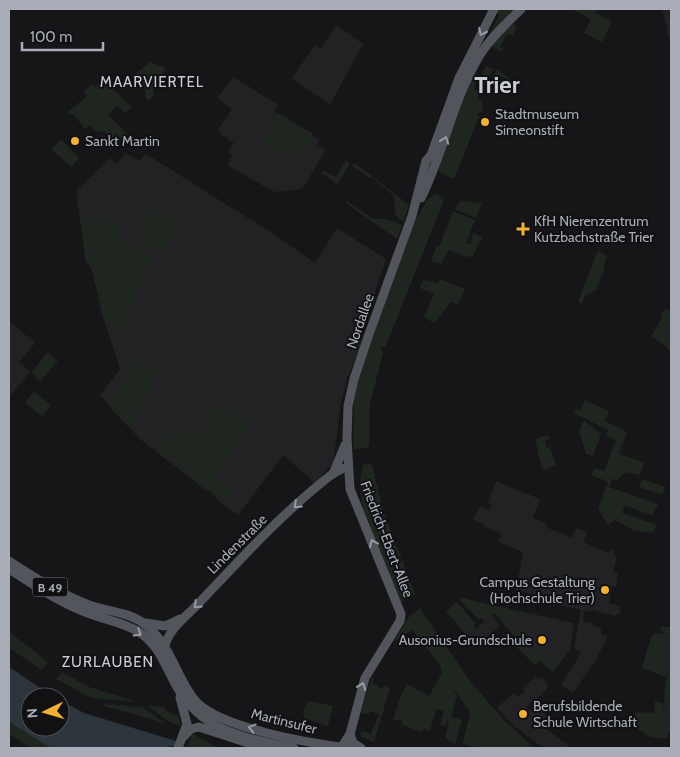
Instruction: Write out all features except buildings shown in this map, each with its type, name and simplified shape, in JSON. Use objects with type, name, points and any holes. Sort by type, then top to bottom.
[{"type":"main road","points":[[475,55],[494,9]]},
{"type":"main road","points":[[475,55],[521,9]]},
{"type":"main road","name":"Nordallee","points":[[348,467],[348,406],[354,379],[412,216],[434,170],[452,109],[475,55]]},
{"type":"main road","name":"Nordallee","points":[[336,472],[347,438]]},
{"type":"main road","name":"Lindenstraße","points":[[162,655],[165,644],[181,619],[197,605],[234,564],[336,472],[348,467]]},
{"type":"main road","name":"Friedrich-Ebert-Allee","points":[[348,467],[350,489],[401,614],[400,621],[365,678],[350,734]]},
{"type":"main road","points":[[336,472],[345,476],[350,489]]},
{"type":"main road","name":"B 49","points":[[9,562],[60,592],[95,607],[141,621],[165,644],[194,700],[217,716]]},
{"type":"main road","name":"B 49","points":[[9,569],[58,601],[138,632],[162,655],[177,687],[190,724]]},
{"type":"main road","points":[[141,621],[159,626],[181,619]]},
{"type":"main road","points":[[177,687],[190,724],[178,748]]},
{"type":"main road","name":"Martinsufer","points":[[190,724],[217,716],[284,736],[345,748]]},
{"type":"main road","points":[[190,724],[264,748]]},
{"type":"main road","name":"Martinsufer","points":[[190,724],[294,748]]},
{"type":"main road","points":[[345,748],[350,734]]},
{"type":"main road","points":[[350,734],[353,743],[361,748]]},
{"type":"shaded area","points":[[498,9],[514,9],[486,41],[499,15],[496,13]]},
{"type":"shaded area","points":[[571,9],[597,9],[595,13],[612,21],[602,42],[584,33],[591,19]]},
{"type":"shaded area","points":[[662,9],[671,9],[671,42],[670,42]]},
{"type":"shaded area","points":[[513,24],[517,26],[513,35],[507,35],[500,47],[503,48],[501,52],[491,46],[508,25]]},
{"type":"shaded area","points":[[337,25],[363,44],[330,105],[292,78],[315,45],[320,49]]},
{"type":"shaded area","points":[[150,62],[166,68],[162,75],[165,77],[164,82],[159,88],[157,86],[152,91],[155,94],[148,101],[145,97],[146,90],[132,77]]},
{"type":"shaded area","points":[[486,66],[493,69],[486,84],[483,83],[481,75]]},
{"type":"shaded area","points":[[493,69],[506,75],[511,81],[509,85],[504,77],[498,80],[492,78],[496,71]]},
{"type":"shaded area","points":[[473,74],[478,77],[474,89],[479,93],[477,99],[481,100],[483,107],[480,114],[478,113],[477,116],[479,117],[454,179],[441,173],[438,168]]},
{"type":"shaded area","points":[[234,77],[278,105],[274,111],[319,139],[318,145],[326,150],[302,189],[274,192],[227,165],[232,155],[228,152],[234,143],[219,133],[218,129],[232,109],[217,98]]},
{"type":"shaded area","points":[[103,80],[132,107],[125,113],[117,106],[108,115],[128,135],[110,150],[108,147],[114,141],[105,132],[95,131],[90,125],[85,129],[74,115],[67,113],[87,96],[84,92],[92,84],[95,87]]},
{"type":"shaded area","points":[[278,113],[313,134],[303,151],[285,155],[283,158],[266,148],[268,144],[262,140]]},
{"type":"shaded area","points":[[61,139],[79,158],[72,167],[51,149]]},
{"type":"shaded area","points":[[126,153],[139,161],[146,154],[275,235],[315,263],[337,228],[386,259],[361,334],[358,334],[361,339],[360,348],[346,378],[333,463],[315,483],[283,455],[238,515],[215,498],[216,496],[210,491],[208,492],[140,439],[100,395],[120,369],[103,317],[92,270],[86,261],[76,191],[110,158],[116,164]]},
{"type":"shaded area","points":[[346,160],[350,164],[337,184],[321,173],[323,170],[336,177]]},
{"type":"shaded area","points":[[355,163],[409,205],[403,222],[395,214],[394,196],[373,178],[352,166]]},
{"type":"shaded area","points":[[435,194],[444,198],[443,202],[386,346],[380,348],[383,353],[370,403],[369,445],[366,448],[353,449],[354,397],[360,371],[415,221],[427,200]]},
{"type":"shaded area","points":[[347,201],[373,219],[387,219],[402,225],[397,239],[346,203]]},
{"type":"shaded area","points":[[460,201],[482,203],[476,218],[454,209]]},
{"type":"shaded area","points":[[147,209],[178,222],[164,254],[141,243],[143,237],[139,235],[143,226],[139,224]]},
{"type":"shaded area","points":[[453,211],[475,220],[466,243],[471,244],[473,233],[482,237],[473,256],[467,257],[449,250],[441,264],[431,261],[437,245],[440,245]]},
{"type":"shaded area","points":[[102,217],[122,226],[117,237],[152,255],[121,330],[110,328],[103,317],[92,270],[86,261],[80,220]]},
{"type":"shaded area","points":[[598,250],[607,257],[603,267],[605,268],[596,290],[585,296],[582,304],[578,302]]},
{"type":"shaded area","points":[[440,279],[465,289],[458,304],[451,302],[434,323],[424,317],[434,294],[420,288],[423,280],[438,283]]},
{"type":"shaded area","points":[[666,308],[671,311],[671,351],[651,336],[662,318],[660,314]]},
{"type":"shaded area","points":[[9,321],[35,343],[19,362],[30,372],[9,397]]},
{"type":"shaded area","points":[[48,352],[58,361],[40,381],[31,373]]},
{"type":"shaded area","points":[[133,360],[159,368],[134,421],[129,427],[107,403],[120,386]]},
{"type":"shaded area","points":[[34,391],[51,405],[42,416],[25,403]]},
{"type":"shaded area","points":[[585,400],[609,411],[605,421],[627,432],[619,454],[644,462],[640,475],[626,472],[617,480],[612,479],[609,487],[658,504],[652,515],[625,506],[622,513],[657,525],[653,533],[633,530],[615,520],[608,525],[598,509],[608,482],[592,475],[594,468],[604,471],[616,440],[606,436],[608,430],[574,413],[576,409],[580,411]]},
{"type":"shaded area","points":[[216,402],[251,421],[243,438],[213,477],[232,491],[225,504],[152,444],[156,439],[163,441],[179,427],[199,436]]},
{"type":"shaded area","points":[[584,420],[601,434],[593,456],[586,454],[579,431]]},
{"type":"shaded area","points":[[548,435],[550,439],[545,440],[547,448],[550,447],[556,465],[546,469],[546,471],[541,466],[535,439]]},
{"type":"shaded area","points":[[369,463],[372,465],[383,510],[415,594],[400,603],[363,507],[361,475],[363,465]]},
{"type":"shaded area","points":[[642,479],[666,487],[662,495],[639,487]]},
{"type":"shaded area","points":[[496,481],[540,499],[533,518],[547,524],[546,527],[572,538],[576,528],[587,532],[583,542],[609,553],[611,550],[617,556],[613,572],[618,574],[616,587],[612,586],[609,603],[619,606],[621,613],[615,616],[592,610],[590,612],[584,611],[583,622],[593,623],[593,626],[601,628],[601,634],[607,636],[607,638],[596,660],[573,693],[561,685],[581,653],[574,648],[581,610],[556,604],[555,606],[549,605],[543,596],[516,591],[523,552],[498,542],[502,534],[483,526],[484,524],[473,519],[480,506],[490,510],[492,504],[488,503]]},
{"type":"shaded area","points":[[463,598],[523,613],[508,629],[495,613],[485,622],[481,618],[479,620],[460,600]]},
{"type":"shaded area","points":[[457,602],[475,623],[473,626],[476,629],[467,636],[446,611]]},
{"type":"shaded area","name":"Ausonius-Grundschule","points":[[488,604],[574,623],[570,650],[553,672],[540,661],[535,665],[512,642],[515,638]]},
{"type":"shaded area","points":[[420,608],[470,681],[504,720],[534,748],[480,748],[463,744],[470,712],[449,682],[457,696],[451,717],[462,720],[455,745],[445,737],[449,721],[447,720],[446,726],[440,724],[444,711],[436,709],[430,731],[424,728],[422,732],[402,725],[402,720],[393,720],[401,695],[407,684],[429,696],[442,673],[440,665],[412,630],[393,642],[409,617]]},
{"type":"shaded area","points":[[492,616],[500,626],[476,646],[467,636]]},
{"type":"shaded area","points":[[661,627],[671,627],[671,673],[665,677],[642,668],[651,637],[654,633],[664,634],[664,632],[660,631]]},
{"type":"shaded area","points":[[516,628],[531,641],[526,647],[534,655],[542,652],[558,666],[553,672],[540,661],[535,665],[512,642],[516,638],[512,633]]},
{"type":"shaded area","points":[[9,632],[48,662],[42,670],[9,648]]},
{"type":"shaded area","points":[[9,667],[39,687],[20,687],[20,729],[9,722]]},
{"type":"shaded area","points":[[62,672],[89,687],[138,702],[91,698],[56,679]]},
{"type":"shaded area","points":[[669,674],[671,675],[671,729],[666,739],[650,737],[637,728],[635,712],[654,713],[655,701],[664,703],[663,715],[664,710],[665,688]]},
{"type":"shaded area","name":"Berufsbildende Schule Wirtschaft","points":[[536,676],[538,679],[541,677],[549,686],[535,701],[533,700],[526,707],[531,711],[536,706],[547,717],[540,724],[571,748],[544,748],[515,727],[497,708],[513,693],[518,697],[525,691],[523,688]]},
{"type":"shaded area","points":[[372,677],[374,679],[372,683],[382,689],[385,685],[390,688],[374,742],[360,737],[362,731],[371,734],[379,714],[371,711],[369,714],[360,713]]},
{"type":"shaded area","points":[[308,701],[333,706],[328,726],[304,718],[303,712]]},
{"type":"shaded area","points":[[104,704],[142,707],[165,723],[104,706]]},
{"type":"shaded area","points":[[70,705],[84,713],[176,741],[186,748],[171,746],[167,748],[51,748],[33,737],[70,737]]},
{"type":"shaded area","points":[[147,706],[163,707],[169,713],[178,716],[181,726],[171,723]]},
{"type":"shaded area","points":[[9,722],[20,729],[20,737],[33,737],[51,748],[31,748],[9,734]]},
{"type":"shaded area","points":[[193,734],[218,748],[186,748]]},
{"type":"place","name":"Stadtmuseum Simeonstift","points":[[485,122]]},
{"type":"place","name":"Sankt Martin","points":[[75,141]]},
{"type":"place","name":"KfH Nierenzentrum Kutzbachstraße Trier","points":[[523,229]]},
{"type":"place","name":"Campus Gestaltung (Hochschule Trier)","points":[[605,590]]},
{"type":"place","name":"Ausonius-Grundschule","points":[[542,640]]},
{"type":"place","name":"Berufsbildende Schule Wirtschaft","points":[[523,714]]},
{"type":"district","name":"MAARVIERTEL","points":[[152,82]]},
{"type":"district","name":"Trier","points":[[497,84]]},
{"type":"district","name":"ZURLAUBEN","points":[[108,662]]}]
